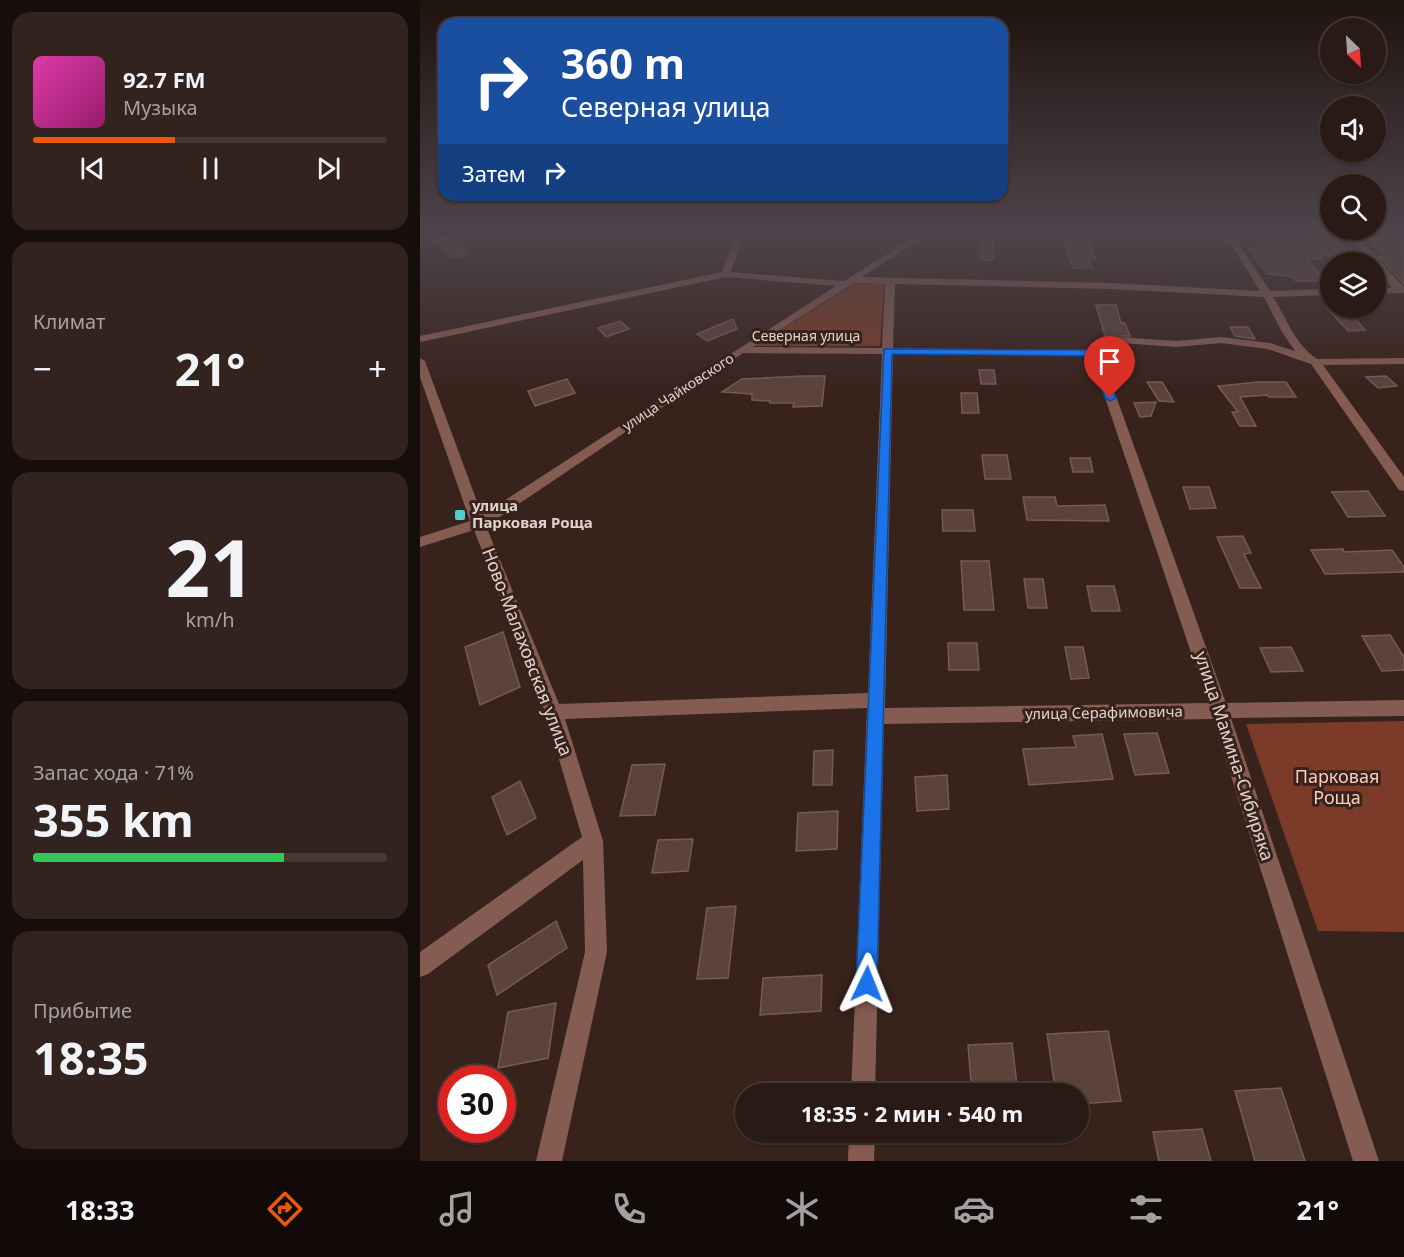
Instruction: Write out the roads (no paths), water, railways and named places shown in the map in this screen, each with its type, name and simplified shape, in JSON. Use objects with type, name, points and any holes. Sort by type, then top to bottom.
[{"type":"street","points":[[420,339],[674,284]]},
{"type":"street","name":"улица Чайковского","points":[[420,542],[478,524],[741,350],[846,284]]},
{"type":"street","points":[[863,1083],[890,284]]},
{"type":"street","points":[[1031,284],[1267,294],[1320,292]]},
{"type":"street","points":[[1261,284],[1295,346],[1303,356],[1315,362],[1404,487]]},
{"type":"street","points":[[1386,291],[1402,290]]},
{"type":"street","name":"Северная улица","points":[[741,350],[1095,353],[1118,340],[1176,344],[1221,340],[1270,346],[1315,362],[1404,361]]},
{"type":"street","name":"улица Мамина-Сибиряка","points":[[1095,353],[1220,712],[1366,1161]]},
{"type":"street","name":"Ново-Малаховская улица","points":[[420,361],[478,524],[554,712],[593,841],[596,952],[549,1161]]},
{"type":"street","name":"улица Серафимовича","points":[[554,712],[876,708],[1220,712],[1404,708]]},
{"type":"street","points":[[420,966],[593,841]]},
{"type":"street","points":[[861,1161],[862,1143]]},
{"type":"place","name":"улица Парковая Роща","points":[[460,515]]},
{"type":"park label","name":"Парковая Роща","points":[[1337,787]]}]
